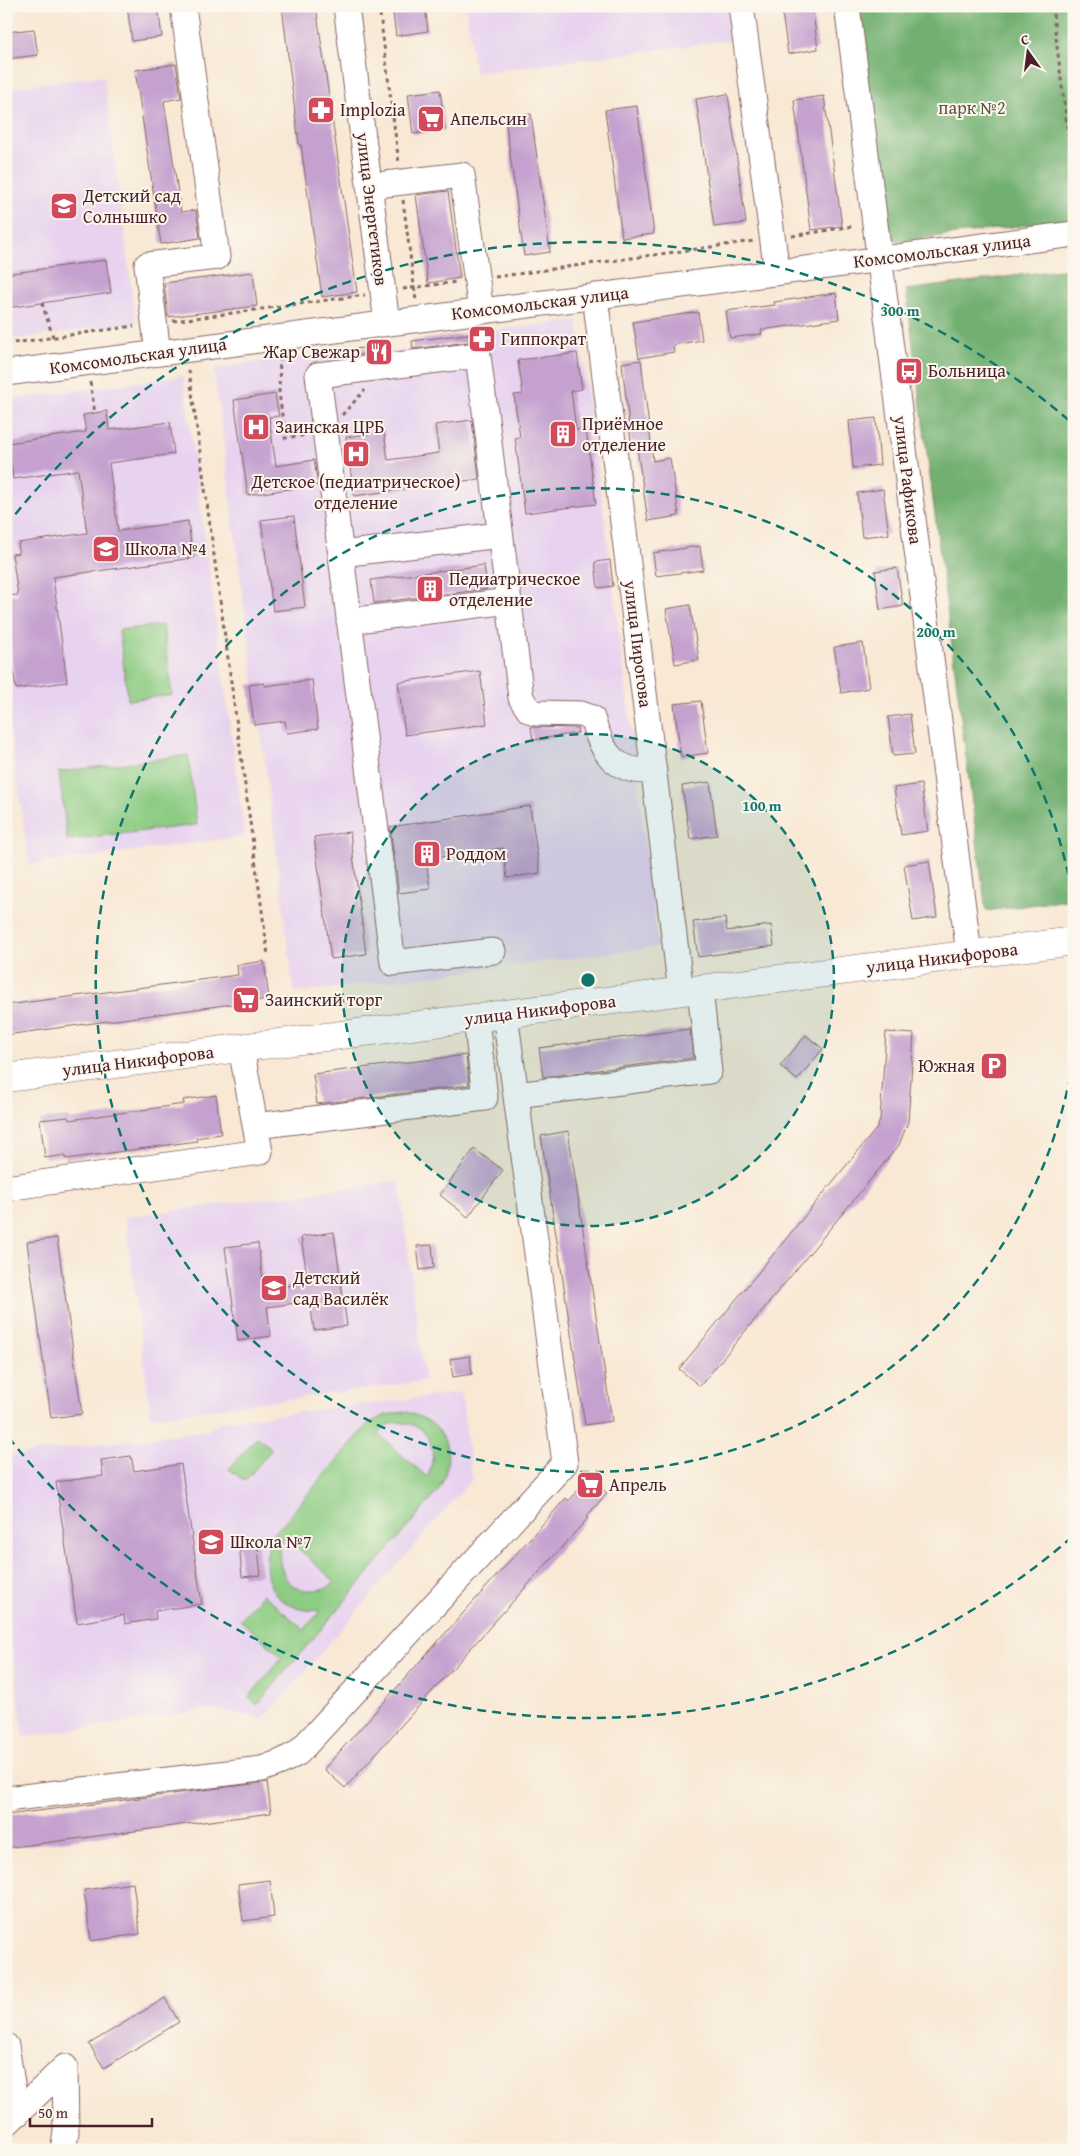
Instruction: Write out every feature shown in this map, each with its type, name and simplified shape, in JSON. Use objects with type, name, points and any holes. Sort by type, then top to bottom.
[{"type":"main road","name":"улица Никифорова","points":[[6,1078],[1074,941]]},
{"type":"street","points":[[158,353],[147,265],[217,257],[183,6]]},
{"type":"street","name":"улица Энергетиков","points":[[346,6],[387,323]]},
{"type":"street","points":[[741,6],[777,272]]},
{"type":"street","name":"улица Рафикова","points":[[847,6],[969,954]]},
{"type":"street","points":[[369,186],[462,174],[481,311]]},
{"type":"street","name":"Комсомольская улица","points":[[6,373],[1074,234]]},
{"type":"street","name":"улица Пирогова","points":[[516,1095],[709,1071],[690,990],[654,770],[595,296]]},
{"type":"street","points":[[493,951],[393,963],[318,375],[478,354],[522,698],[529,710],[535,713],[581,714],[592,718],[605,751],[613,760],[636,771],[654,770]]},
{"type":"street","points":[[341,554],[500,534]]},
{"type":"street","points":[[350,621],[509,601]]},
{"type":"street","points":[[6,1799],[262,1769],[298,1753],[565,1463],[505,1014]]},
{"type":"street","points":[[255,1126],[485,1098],[476,1018]]},
{"type":"street","points":[[6,1188],[260,1152],[241,1048]]},
{"type":"street","points":[[6,2046],[12,2119]]},
{"type":"street","points":[[12,2119],[66,2067],[66,2133],[63,2150]]},
{"type":"path","points":[[1052,6],[1074,182]]},
{"type":"path","points":[[414,288],[854,227]]},
{"type":"path","points":[[6,344],[363,295]]},
{"type":"path","points":[[42,303],[53,338]]},
{"type":"path","points":[[189,369],[268,955]]},
{"type":"shaded area","points":[[466,6],[729,6],[733,40],[475,73]]},
{"type":"shaded area","name":"Детский сад Солнышко","points":[[104,76],[136,323],[6,340],[6,88]]},
{"type":"shaded area","points":[[577,320],[610,560],[658,947],[294,993],[260,724],[254,725],[249,685],[254,684],[214,368],[349,350],[351,362],[384,358],[383,353],[413,349],[414,355],[491,345],[490,331]]},
{"type":"shaded area","name":"Школа №4","points":[[183,376],[245,836],[29,865],[6,699],[6,400]]},
{"type":"shaded area","name":"Детский сад Василёк","points":[[399,1181],[425,1381],[151,1417],[125,1217]]},
{"type":"shaded area","name":"Школа №7","points":[[461,1393],[472,1479],[263,1719],[212,1709],[24,1737],[6,1605],[6,1456],[209,1430],[222,1421]]},
{"type":"green space","name":"парк №2","points":[[856,6],[1074,6],[1074,219],[901,241],[894,240],[888,236]]},
{"type":"green space","points":[[1074,268],[1074,899],[986,911],[906,290]]},
{"type":"green space","points":[[163,625],[172,695],[128,700],[119,630]]},
{"type":"green space","points":[[188,755],[197,825],[67,840],[59,772]]},
{"type":"green space","points":[[407,1412],[426,1420],[436,1428],[446,1445],[448,1454],[446,1473],[438,1491],[257,1705],[249,1697],[282,1657],[240,1620],[263,1594],[304,1630],[320,1611],[303,1610],[289,1604],[279,1598],[273,1589],[268,1580],[266,1558],[273,1535],[367,1425],[381,1417]],"holes":[[[398,1422],[418,1427],[428,1437],[433,1457],[427,1477],[378,1434],[387,1425]],[[286,1537],[335,1582],[332,1585],[316,1590],[304,1590],[289,1582],[280,1563],[280,1549]]]},
{"type":"green space","points":[[257,1437],[272,1449],[245,1481],[229,1469]]},
{"type":"building","points":[[127,6],[158,6],[162,37],[132,41]]},
{"type":"building","points":[[282,6],[316,6],[357,292],[322,297],[301,145],[299,145]]},
{"type":"building","points":[[392,6],[425,6],[428,31],[396,36]]},
{"type":"building","points":[[781,6],[812,6],[818,49],[788,54]]},
{"type":"building","points":[[34,29],[38,55],[6,59],[6,32]]},
{"type":"building","points":[[176,64],[181,98],[164,101],[181,212],[196,210],[200,238],[161,244],[135,70]]},
{"type":"building","points":[[440,90],[445,130],[413,134],[408,94]]},
{"type":"building","points":[[728,94],[746,223],[714,227],[696,99]]},
{"type":"building","points":[[824,96],[842,226],[811,230],[794,100]]},
{"type":"building","points":[[637,106],[654,234],[622,238],[605,110]]},
{"type":"building","points":[[531,114],[550,252],[524,256],[505,118]]},
{"type":"building","points":[[448,191],[460,278],[428,283],[416,195]]},
{"type":"building","points":[[106,260],[111,293],[6,308],[6,274]]},
{"type":"building","points":[[253,272],[257,306],[168,317],[164,283]]},
{"type":"building","points":[[836,293],[839,319],[761,330],[762,334],[730,338],[726,311],[775,305],[774,302]]},
{"type":"building","points":[[698,312],[702,340],[673,345],[674,352],[639,358],[633,322]]},
{"type":"building","points":[[490,331],[492,345],[476,341],[413,349],[412,341]]},
{"type":"building","points":[[383,345],[383,352],[350,356],[349,350]]},
{"type":"building","name":"Приёмное отделение","points":[[577,353],[582,389],[571,391],[576,430],[586,429],[596,504],[525,513],[515,438],[520,437],[514,395],[523,394],[518,360]]},
{"type":"building","points":[[641,360],[653,461],[670,458],[679,516],[648,521],[636,441],[631,442],[622,363]]},
{"type":"building","points":[[275,394],[279,416],[269,417],[276,466],[314,460],[318,485],[248,495],[234,400]]},
{"type":"building","points":[[107,411],[109,430],[170,422],[174,454],[109,463],[118,531],[188,521],[193,558],[53,577],[67,682],[16,689],[6,615],[6,596],[18,595],[12,554],[19,553],[18,543],[87,533],[78,470],[13,479],[8,443],[86,432],[83,415]]},
{"type":"building","points":[[876,418],[880,465],[853,468],[849,421]]},
{"type":"building","points":[[472,420],[479,479],[354,496],[346,437],[384,432],[388,460],[439,453],[435,425]]},
{"type":"building","points":[[883,489],[889,534],[862,537],[857,493]]},
{"type":"building","points":[[294,516],[305,607],[273,611],[261,520]]},
{"type":"building","points":[[700,546],[703,570],[656,576],[653,553]]},
{"type":"building","points":[[610,560],[613,586],[598,588],[595,562]]},
{"type":"building","name":"Педиатрическое отделение","points":[[484,565],[487,589],[374,603],[371,580]]},
{"type":"building","points":[[897,568],[903,606],[880,610],[875,571]]},
{"type":"building","points":[[690,605],[699,660],[675,664],[666,609]]},
{"type":"building","points":[[863,643],[869,688],[841,693],[834,647]]},
{"type":"building","points":[[480,671],[487,724],[405,735],[398,682]]},
{"type":"building","points":[[312,680],[318,729],[287,733],[285,721],[254,725],[249,685],[264,683],[264,686]]},
{"type":"building","points":[[701,701],[708,753],[681,757],[674,704]]},
{"type":"building","points":[[910,714],[915,754],[893,756],[888,717]]},
{"type":"building","points":[[531,727],[577,728],[578,733],[533,740]]},
{"type":"building","points":[[710,782],[717,835],[690,839],[682,786]]},
{"type":"building","points":[[921,784],[928,831],[901,835],[894,788]]},
{"type":"building","name":"Роддом","points":[[530,806],[540,873],[507,878],[503,848],[426,859],[430,889],[399,893],[390,827]]},
{"type":"building","points":[[350,832],[366,954],[331,959],[314,837]]},
{"type":"building","points":[[929,861],[937,917],[913,921],[904,865]]},
{"type":"building","points":[[725,918],[727,931],[771,925],[774,946],[698,957],[693,922]]},
{"type":"building","points":[[264,961],[269,999],[6,1035],[6,1005],[238,975],[237,965]]},
{"type":"building","points":[[690,1029],[693,1058],[543,1077],[539,1048]]},
{"type":"building","points":[[886,1032],[914,1034],[908,1122],[899,1145],[700,1386],[679,1369],[877,1128],[880,1120]]},
{"type":"building","points":[[806,1035],[823,1049],[797,1080],[780,1066]]},
{"type":"building","points":[[466,1055],[469,1085],[317,1104],[313,1074]]},
{"type":"building","points":[[216,1095],[221,1134],[196,1138],[197,1141],[66,1159],[65,1155],[45,1158],[40,1120],[68,1117],[69,1120],[184,1104],[183,1100]]},
{"type":"building","points":[[568,1131],[612,1421],[585,1425],[541,1136]]},
{"type":"building","points":[[474,1149],[503,1170],[468,1217],[440,1195]]},
{"type":"building","points":[[334,1232],[347,1326],[314,1330],[310,1301],[267,1307],[271,1336],[238,1341],[225,1247],[258,1243],[264,1289],[308,1283],[301,1237]]},
{"type":"building","points":[[57,1238],[82,1414],[51,1418],[27,1242]]},
{"type":"building","points":[[432,1245],[434,1268],[420,1270],[417,1246]]},
{"type":"building","points":[[470,1356],[472,1374],[453,1377],[450,1359]]},
{"type":"building","points":[[131,1456],[134,1471],[181,1464],[202,1604],[155,1611],[156,1619],[125,1624],[124,1615],[77,1623],[56,1482],[103,1476],[101,1460]]},
{"type":"building","points":[[589,1478],[607,1493],[586,1517],[588,1518],[345,1788],[324,1769],[566,1498],[569,1501]]},
{"type":"building","points":[[257,1540],[261,1575],[242,1577],[239,1542]]},
{"type":"building","points":[[267,1782],[271,1813],[6,1848],[6,1815]]},
{"type":"building","points":[[270,1880],[274,1917],[243,1921],[238,1884]]},
{"type":"building","points":[[133,1883],[140,1934],[91,1941],[84,1890]]},
{"type":"building","points":[[165,1998],[179,2022],[104,2068],[89,2044]]},
{"type":"place","name":"Implozia","points":[[321,110]]},
{"type":"place","name":"Апельсин","points":[[431,119]]},
{"type":"place","name":"Детский сад Солнышко","points":[[64,206]]},
{"type":"place","name":"Гиппократ","points":[[482,339]]},
{"type":"place","name":"Жар Свежар","points":[[379,352]]},
{"type":"place","name":"Больница","points":[[909,371]]},
{"type":"place","name":"Заинская ЦРБ","points":[[256,427]]},
{"type":"place","name":"Приёмное отделение","points":[[563,434]]},
{"type":"place","name":"Детское (педиатрическое) отделение","points":[[356,454]]},
{"type":"place","name":"Школа №4","points":[[106,549]]},
{"type":"place","name":"Педиатрическое отделение","points":[[430,589]]},
{"type":"place","name":"Роддом","points":[[427,854]]},
{"type":"place","name":"Заинский торг","points":[[246,1000]]},
{"type":"place","name":"Южная","points":[[994,1066]]},
{"type":"place","name":"Детский сад Василёк","points":[[274,1288]]},
{"type":"place","name":"Апрель","points":[[590,1485]]},
{"type":"place","name":"Школа №7","points":[[211,1542]]}]
